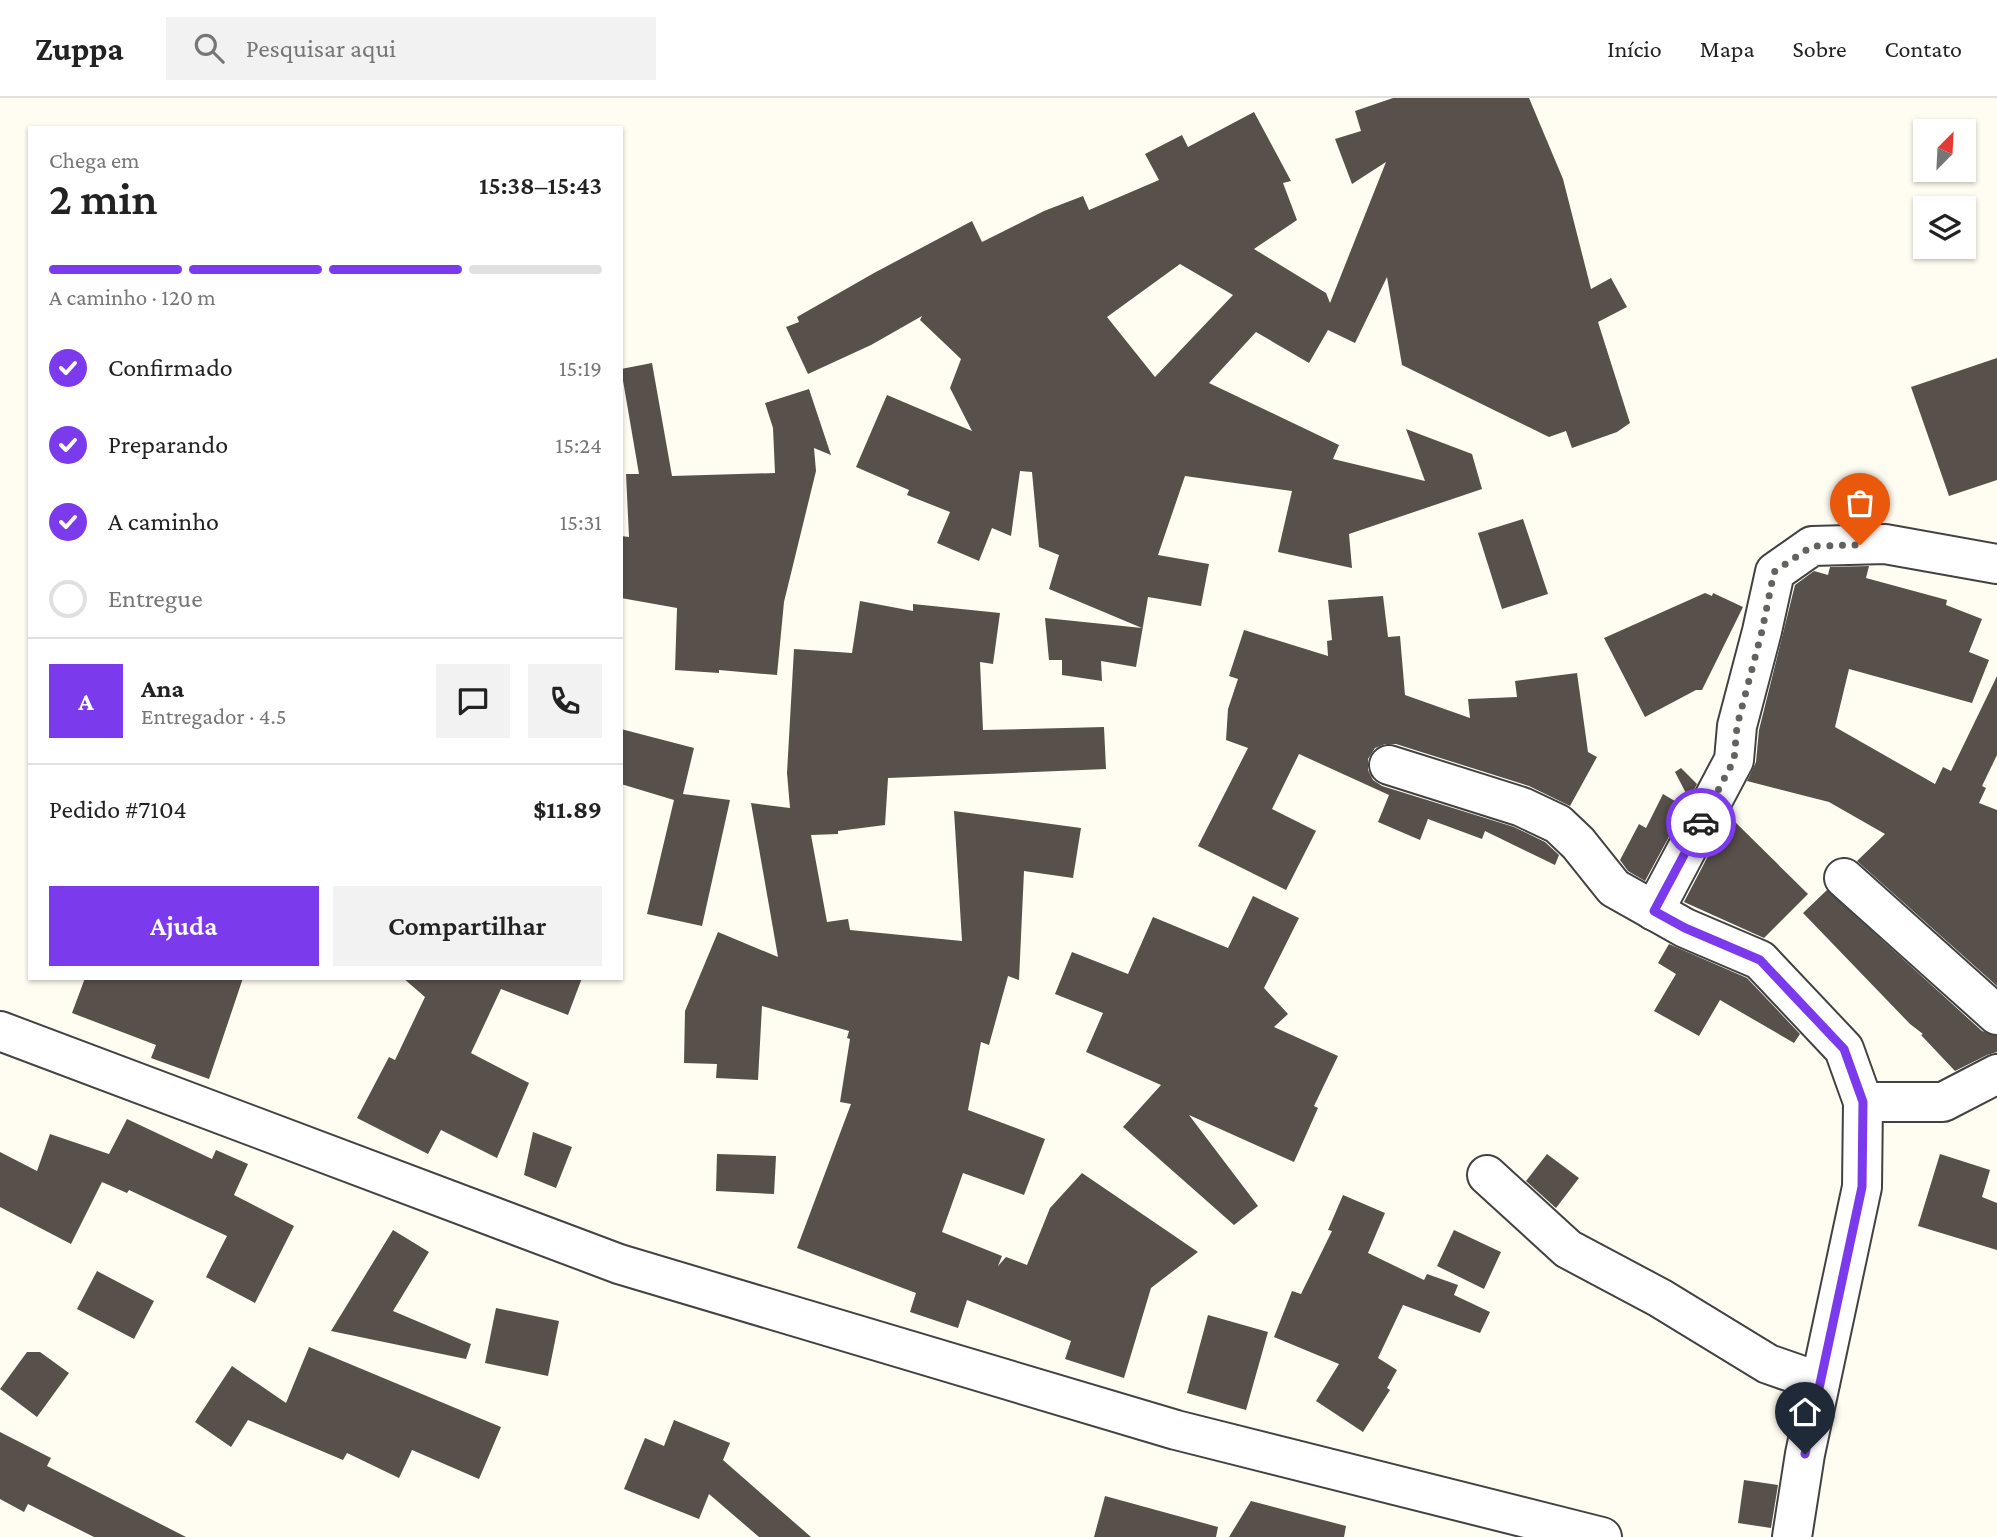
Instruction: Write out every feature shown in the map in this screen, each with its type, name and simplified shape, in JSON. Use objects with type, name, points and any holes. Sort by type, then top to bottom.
[{"type":"street","points":[[1654,911],[1734,760],[1737,726],[1762,631],[1774,572],[1812,546],[1885,544],[1997,564]]},
{"type":"street","points":[[1390,765],[1522,807],[1558,824],[1578,843],[1614,888],[1685,928],[1760,960],[1844,1049],[1863,1102],[1862,1187],[1805,1454],[1792,1537]]},
{"type":"street","points":[[1844,878],[1997,1016]]},
{"type":"street","points":[[0,1031],[619,1264],[1176,1430],[1602,1537]]},
{"type":"street","points":[[1863,1102],[1943,1102],[1997,1074]]},
{"type":"street","points":[[1487,1175],[1568,1249],[1660,1298],[1768,1364],[1820,1382]]},
{"type":"building","points":[[1393,98],[1529,98],[1563,179],[1591,289],[1611,278],[1627,307],[1598,322],[1630,423],[1617,432],[1572,448],[1566,431],[1549,437],[1402,365],[1387,277],[1355,343],[1328,330],[1309,363],[1256,332],[1209,383],[1339,445],[1333,459],[1425,481],[1406,429],[1472,454],[1482,489],[1349,534],[1352,568],[1278,552],[1292,491],[1185,476],[1158,555],[1209,564],[1201,606],[1148,597],[1136,667],[1101,661],[1102,681],[1062,675],[1062,660],[1049,660],[1045,618],[1142,628],[1049,589],[1059,555],[1039,547],[1032,472],[1020,471],[1011,536],[992,528],[979,561],[937,543],[950,512],[907,495],[909,490],[856,467],[887,395],[972,431],[950,388],[961,359],[920,320],[922,316],[871,345],[808,374],[786,327],[799,322],[797,317],[874,273],[972,221],[982,242],[1044,211],[1083,196],[1089,210],[1159,180],[1145,154],[1182,135],[1188,147],[1254,112],[1291,181],[1283,183],[1297,220],[1254,249],[1326,293],[1330,303],[1386,162],[1352,184],[1335,139],[1361,131],[1355,111]],"holes":[[[1180,264],[1233,295],[1155,377],[1107,317]]]},
{"type":"building","points":[[1997,358],[1997,480],[1949,496],[1911,387]]},
{"type":"building","points":[[652,363],[672,476],[775,473],[773,428],[765,403],[809,389],[831,455],[814,448],[816,471],[784,602],[777,675],[719,670],[719,673],[675,670],[677,608],[623,598],[623,536],[629,537],[626,474],[639,474],[623,369]]},
{"type":"building","points":[[1523,519],[1548,594],[1502,609],[1478,533]]},
{"type":"building","points":[[1869,566],[1866,578],[1947,600],[1946,605],[1982,619],[1969,652],[1989,660],[1972,703],[1849,669],[1835,727],[1935,784],[1943,767],[1951,771],[1997,676],[1997,755],[1982,786],[1986,788],[1979,803],[1997,810],[1997,986],[1857,861],[1885,834],[1829,802],[1747,781],[1756,762],[1759,730],[1795,585],[1814,571],[1828,575],[1830,567]]},
{"type":"building","points":[[1705,593],[1712,596],[1713,593],[1743,607],[1702,690],[1696,690],[1645,717],[1604,638]]},
{"type":"building","points":[[1383,596],[1388,637],[1400,636],[1405,695],[1470,718],[1468,699],[1517,697],[1515,681],[1577,673],[1588,752],[1597,757],[1570,806],[1529,786],[1396,744],[1375,748],[1368,759],[1368,770],[1373,780],[1382,786],[1514,827],[1545,842],[1559,855],[1555,865],[1485,831],[1482,839],[1428,819],[1420,840],[1378,822],[1389,795],[1299,754],[1272,809],[1316,831],[1286,890],[1198,846],[1248,748],[1226,740],[1228,709],[1238,679],[1229,676],[1244,630],[1328,656],[1327,641],[1332,640],[1328,600]]},
{"type":"building","points":[[860,601],[913,611],[913,604],[1000,613],[993,664],[980,662],[983,730],[1104,727],[1106,769],[888,778],[885,825],[838,831],[838,834],[811,835],[827,922],[848,919],[850,930],[962,941],[954,811],[1081,828],[1073,878],[1024,871],[1019,980],[1008,976],[989,1045],[981,1042],[968,1110],[1045,1139],[1024,1195],[963,1173],[942,1232],[1002,1256],[998,1266],[1006,1257],[1027,1265],[1050,1208],[1082,1173],[1198,1252],[1151,1288],[1124,1378],[1065,1359],[1071,1341],[967,1300],[958,1328],[910,1312],[916,1293],[797,1248],[851,1104],[840,1102],[849,1031],[762,1006],[758,1080],[716,1078],[717,1064],[684,1063],[685,1011],[718,932],[778,957],[751,803],[790,808],[787,773],[794,649],[852,653]]},
{"type":"building","points":[[623,730],[694,748],[683,794],[730,800],[702,926],[647,914],[674,800],[623,785]]},
{"type":"building","points":[[1681,768],[1697,784],[1689,799],[1675,772]]},
{"type":"building","points":[[1663,794],[1685,807],[1645,881],[1628,871],[1620,860],[1639,824],[1646,828]]},
{"type":"building","points":[[1729,816],[1808,894],[1764,938],[1684,902]]},
{"type":"building","points":[[1827,890],[1982,1031],[1997,1036],[1997,1052],[1955,1071],[1921,1035],[1923,1034],[1910,1024],[1803,913]]},
{"type":"building","points":[[1253,896],[1299,918],[1264,988],[1288,1014],[1274,1027],[1338,1056],[1314,1106],[1318,1108],[1294,1162],[1189,1115],[1258,1206],[1234,1225],[1123,1127],[1161,1085],[1086,1052],[1103,1013],[1055,994],[1072,952],[1128,974],[1153,917],[1228,948]]},
{"type":"building","points":[[1669,944],[1747,978],[1800,1034],[1794,1043],[1720,1000],[1699,1036],[1654,1011],[1676,974],[1658,963]]},
{"type":"building","points":[[84,980],[242,980],[209,1079],[151,1058],[156,1045],[72,1013]]},
{"type":"building","points":[[405,980],[581,980],[568,1015],[501,989],[471,1053],[529,1083],[497,1158],[441,1130],[428,1154],[357,1118],[389,1057],[395,1060],[425,997]]},
{"type":"building","points":[[127,1119],[212,1159],[216,1150],[248,1164],[234,1195],[294,1226],[255,1303],[206,1277],[227,1236],[129,1190],[127,1193],[102,1182],[71,1244],[0,1207],[0,1152],[37,1171],[50,1134],[109,1154]]},
{"type":"building","points":[[533,1132],[572,1147],[556,1188],[524,1175]]},
{"type":"building","points":[[717,1154],[776,1156],[774,1194],[716,1191]]},
{"type":"building","points":[[1547,1154],[1579,1178],[1556,1208],[1526,1181]]},
{"type":"building","points":[[1940,1154],[1990,1170],[1982,1197],[1997,1203],[1997,1250],[1918,1226]]},
{"type":"building","points":[[1343,1195],[1385,1213],[1368,1253],[1424,1280],[1427,1274],[1458,1285],[1454,1295],[1490,1312],[1480,1333],[1403,1305],[1378,1358],[1397,1370],[1387,1388],[1390,1390],[1363,1432],[1316,1401],[1339,1364],[1274,1337],[1292,1291],[1301,1294],[1332,1231],[1328,1230]]},
{"type":"building","points":[[393,1230],[429,1252],[393,1311],[471,1344],[466,1359],[331,1331]]},
{"type":"building","points":[[1454,1230],[1501,1252],[1484,1289],[1437,1266]]},
{"type":"building","points":[[97,1271],[154,1301],[134,1339],[77,1309]]},
{"type":"building","points":[[496,1308],[559,1321],[548,1376],[485,1363]]},
{"type":"building","points":[[1208,1315],[1268,1332],[1246,1410],[1187,1393]]},
{"type":"building","points":[[309,1347],[501,1427],[479,1479],[412,1450],[399,1478],[347,1453],[343,1460],[248,1420],[231,1447],[195,1422],[232,1366],[286,1403]]},
{"type":"building","points":[[27,1352],[40,1352],[69,1373],[37,1417],[0,1389]]},
{"type":"building","points":[[674,1420],[730,1443],[723,1460],[811,1537],[759,1537],[709,1494],[699,1519],[624,1489],[645,1438],[664,1446]]},
{"type":"building","points":[[0,1432],[51,1458],[47,1466],[186,1537],[94,1537],[28,1504],[24,1512],[0,1499]]},
{"type":"building","points":[[1744,1480],[1778,1485],[1771,1528],[1738,1523]]},
{"type":"building","points":[[1105,1496],[1218,1527],[1216,1537],[1094,1537]]},
{"type":"building","points":[[1251,1501],[1346,1526],[1344,1537],[1229,1537]]},
{"type":"way so far","points":[[1701,823],[1734,760],[1737,726],[1762,631],[1774,572],[1812,546],[1860,545]]},
{"type":"route","points":[[1701,823],[1654,911],[1685,928],[1760,960],[1844,1049],[1863,1102],[1862,1187],[1805,1454]]}]
